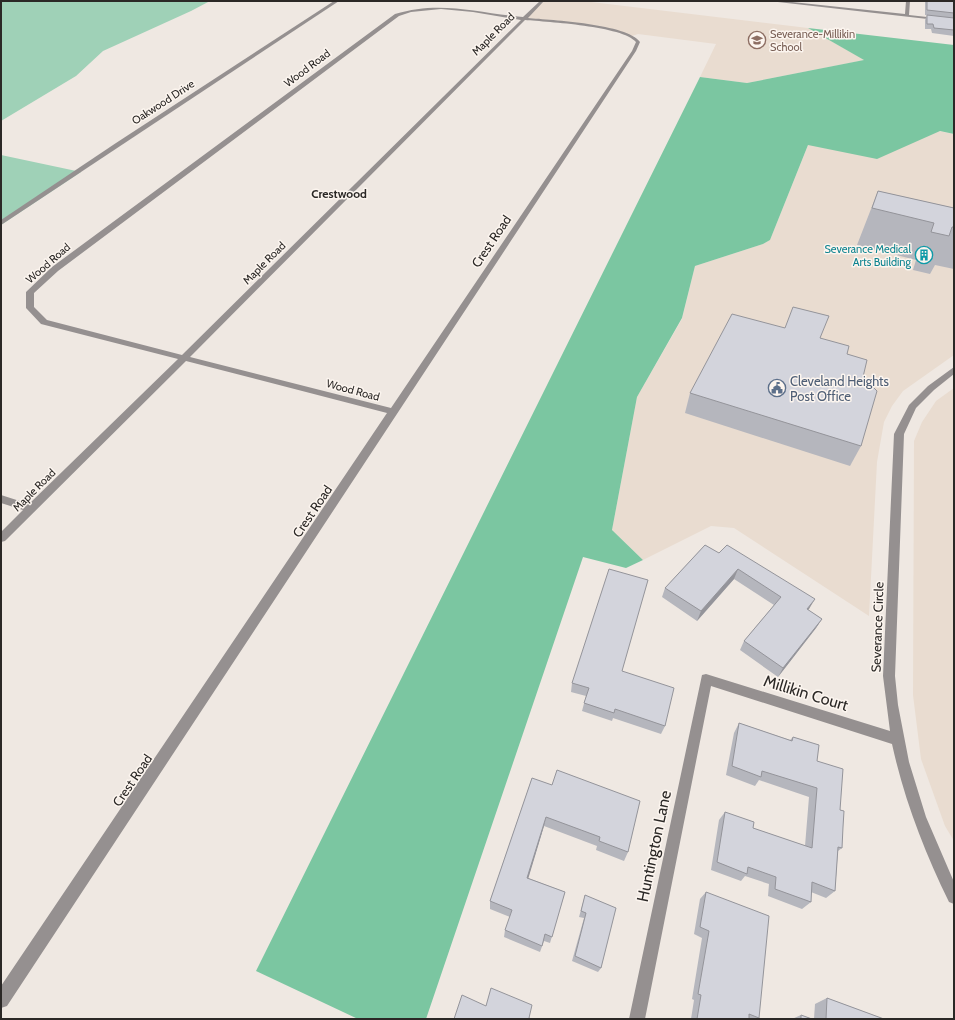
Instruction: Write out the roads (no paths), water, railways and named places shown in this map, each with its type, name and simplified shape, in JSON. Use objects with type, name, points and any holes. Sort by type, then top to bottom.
[{"type":"street","name":"Oakwood Drive","points":[[1,223],[124,140],[336,1]]},
{"type":"street","name":"Maple Road","points":[[1,538],[186,357],[542,1]]},
{"type":"street","points":[[771,1],[954,21]]},
{"type":"street","points":[[907,16],[908,1]]},
{"type":"street","name":"Wood Road","points":[[393,412],[186,357],[44,322],[30,308],[30,292],[54,269],[397,15],[407,10],[424,8],[451,9],[610,29],[632,36]]},
{"type":"street","name":"Crest Road","points":[[1,1000],[634,51],[638,42],[632,36]]},
{"type":"street","name":"Severance Circle","points":[[954,370],[931,388],[912,407],[899,434],[889,676],[896,739],[908,785],[940,870],[954,896]]},
{"type":"street","points":[[1,499],[31,509]]},
{"type":"street","name":"Millikin Court","points":[[706,679],[896,739]]},
{"type":"street","name":"Huntington Lane","points":[[637,1019],[706,679]]},
{"type":"place","name":"Severance-Millikin School","points":[[757,40]]},
{"type":"place","name":"Severance Medical Arts Building","points":[[924,255]]},
{"type":"place","name":"Cleveland Heights Post Office","points":[[777,388]]},
{"type":"district","name":"Crestwood","points":[[339,193]]}]
